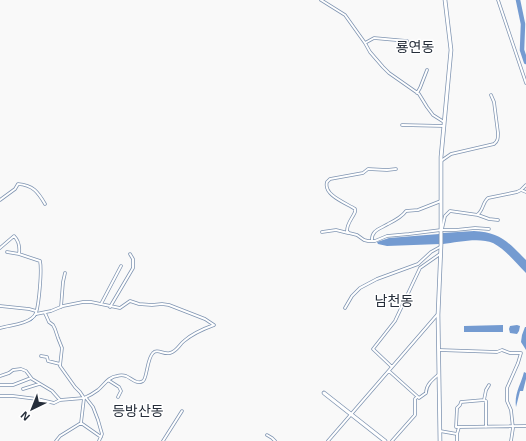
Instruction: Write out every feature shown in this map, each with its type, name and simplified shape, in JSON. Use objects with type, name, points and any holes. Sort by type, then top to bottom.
[{"type":"main road","points":[[440,441],[438,314],[441,254],[441,161],[451,50],[445,0]]},
{"type":"main road","points":[[324,393],[385,441]]},
{"type":"street","points":[[321,0],[345,15],[370,52],[389,72],[417,92],[433,115],[444,124]]},
{"type":"street","points":[[498,0],[526,82]]},
{"type":"street","points":[[365,43],[374,38],[407,41]]},
{"type":"street","points":[[417,92],[427,70]]},
{"type":"street","points":[[441,161],[451,154],[494,144],[496,142],[498,134],[494,102],[490,96]]},
{"type":"street","points":[[402,125],[444,124]]},
{"type":"street","points":[[349,233],[347,231],[348,223],[355,212],[355,209],[334,196],[326,188],[327,182],[330,179],[363,174],[368,169],[396,169]]},
{"type":"street","points":[[0,200],[15,189],[18,184],[27,184],[39,194],[45,204]]},
{"type":"street","points":[[476,215],[480,212],[486,199],[521,190],[526,185]]},
{"type":"street","points":[[521,190],[526,192]]},
{"type":"street","points":[[372,241],[372,236],[376,230],[393,222],[406,211],[418,210],[441,200]]},
{"type":"street","points":[[441,231],[445,216],[450,211],[498,220]]},
{"type":"street","points":[[322,232],[336,230],[357,235],[366,241],[375,241],[387,236],[475,228],[489,229]]},
{"type":"street","points":[[0,248],[14,236],[19,246],[19,254]]},
{"type":"street","points":[[345,308],[352,296],[360,288],[377,279],[418,264],[431,252],[441,246]]},
{"type":"street","points":[[0,328],[25,322],[31,319],[36,313],[41,273],[40,261],[19,254],[7,252]]},
{"type":"street","points":[[110,307],[133,268],[133,259],[130,254]]},
{"type":"street","points":[[392,367],[373,350],[395,321],[420,268],[441,254]]},
{"type":"street","points":[[418,264],[420,268]]},
{"type":"street","points":[[101,304],[121,266]]},
{"type":"street","points":[[62,307],[63,282],[65,273]]},
{"type":"street","points":[[0,306],[29,309],[36,313],[51,311],[83,302],[120,308],[130,301],[139,304],[166,304],[205,319],[214,325],[190,336],[181,343],[176,350],[170,353],[158,351],[153,352],[150,356],[145,378],[142,382],[126,376],[116,376],[108,380],[99,389],[85,398],[60,400],[54,403],[37,399],[0,396]]},
{"type":"street","points":[[45,312],[49,322],[55,329],[62,348],[60,364],[75,387],[93,407],[102,434],[100,441]]},
{"type":"street","points":[[328,441],[438,314]]},
{"type":"street","points":[[439,350],[497,352],[502,350],[510,353],[521,353],[507,388],[507,402],[511,410],[513,426],[511,441]]},
{"type":"street","points":[[41,356],[47,357],[48,361],[60,364]]},
{"type":"street","points":[[0,376],[13,370],[20,369],[26,371],[31,378],[52,391],[60,400]]},
{"type":"street","points":[[389,371],[417,397]]},
{"type":"street","points":[[417,397],[419,398],[426,393],[426,389],[432,380],[440,374]]},
{"type":"street","points":[[0,385],[13,385],[31,378]]},
{"type":"street","points":[[108,380],[120,388],[121,391],[118,397]]},
{"type":"street","points":[[23,390],[39,384]]},
{"type":"street","points":[[486,427],[486,401],[484,400],[486,390],[489,385]]},
{"type":"street","points":[[392,441],[415,415],[415,399],[417,397]]},
{"type":"street","points":[[56,441],[60,436],[81,423],[85,398]]},
{"type":"street","points":[[484,400],[461,402],[457,408],[456,427],[526,426]]},
{"type":"street","points":[[163,441],[182,411]]},
{"type":"street","points":[[81,423],[101,437]]},
{"type":"street","points":[[457,441],[459,427]]},
{"type":"street","points":[[440,431],[457,434]]},
{"type":"street","points":[[267,435],[275,441]]},
{"type":"water","points":[[474,231],[491,233],[508,243],[526,260],[526,273],[507,253],[488,241],[475,240],[443,244],[442,233]]},
{"type":"water","points":[[439,234],[440,244],[387,246],[378,244],[377,242],[389,238]]},
{"type":"water","points":[[503,325],[503,332],[464,332],[464,326]]},
{"type":"water","points":[[510,326],[520,326],[517,334],[510,333]]},
{"type":"water","points":[[526,327],[526,350],[521,342]]},
{"type":"water","points":[[524,372],[526,373],[526,379],[523,391],[520,391],[516,407],[517,393]]},
{"type":"waterway","points":[[518,0],[523,24],[522,50],[526,62]]},
{"type":"waterway","points":[[525,59],[526,55]]},
{"type":"waterway","points":[[30,321],[37,315]]},
{"type":"district","name":"룡연동","points":[[415,46]]},
{"type":"district","name":"남천동","points":[[394,300]]},
{"type":"district","name":"등방산동","points":[[138,410]]}]
